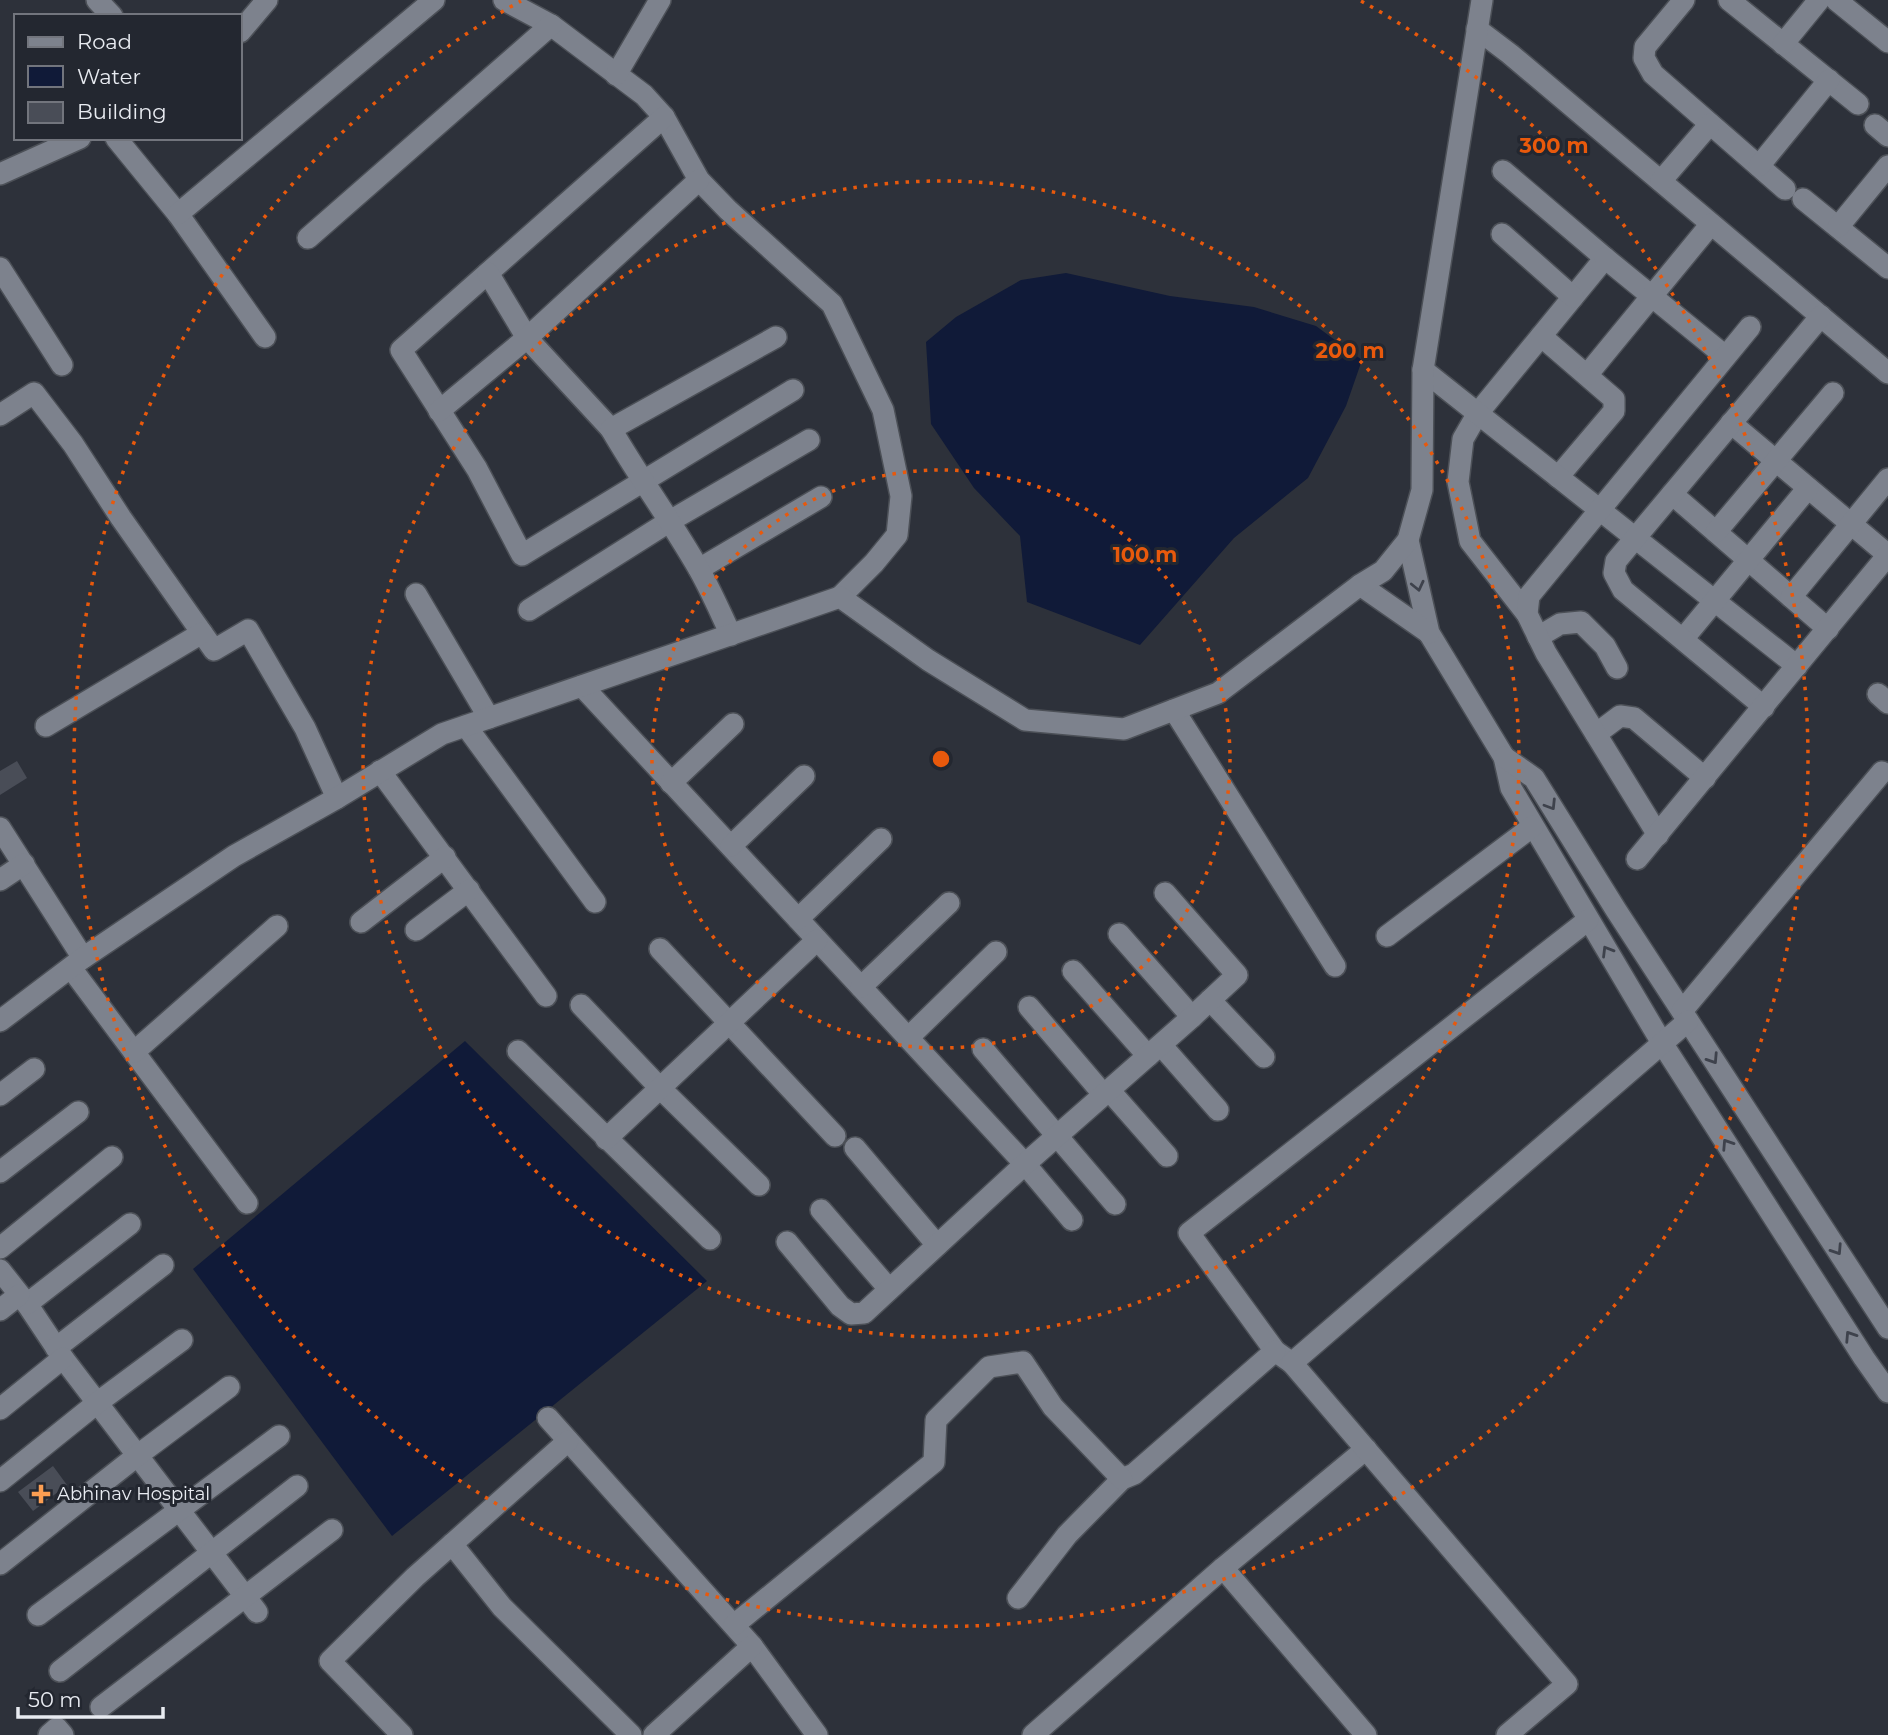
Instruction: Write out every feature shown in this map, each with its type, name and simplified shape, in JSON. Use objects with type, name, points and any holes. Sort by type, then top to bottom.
[{"type":"street","points":[[97,0],[110,14]]},
{"type":"street","points":[[242,30],[267,0]]},
{"type":"street","points":[[178,214],[434,0]]},
{"type":"street","points":[[0,1021],[77,963],[234,856],[442,734],[840,597],[897,536],[901,496],[883,410],[832,304],[728,210],[699,180],[664,117],[644,95],[551,25],[504,0]]},
{"type":"street","points":[[616,75],[660,0]]},
{"type":"street","points":[[840,597],[928,660],[1025,720],[1124,729],[1218,693],[1360,585],[1383,571],[1408,540],[1422,490],[1423,370],[1482,0]]},
{"type":"street","points":[[1684,0],[1645,47],[1644,58],[1653,74],[1759,166],[1888,268]]},
{"type":"street","points":[[1729,0],[1858,104]]},
{"type":"street","points":[[1783,44],[1819,0]]},
{"type":"street","points":[[1836,0],[1888,42]]},
{"type":"street","points":[[308,239],[551,25]]},
{"type":"street","points":[[1477,29],[1888,373]]},
{"type":"street","points":[[1759,166],[1829,80]]},
{"type":"street","points":[[664,117],[401,350],[477,469],[522,555],[793,390]]},
{"type":"street","points":[[1661,181],[1710,124]]},
{"type":"street","points":[[0,174],[76,140]]},
{"type":"street","points":[[118,140],[178,214],[265,337]]},
{"type":"street","points":[[1838,227],[1888,166]]},
{"type":"street","points":[[1503,171],[1725,356]]},
{"type":"street","points":[[439,411],[527,338],[699,180]]},
{"type":"street","points":[[1587,375],[1711,224]]},
{"type":"street","points":[[1502,234],[1573,297]]},
{"type":"street","points":[[1605,258],[1478,413],[1462,439],[1458,482],[1470,541],[1527,614],[1538,637],[1658,835]]},
{"type":"street","points":[[0,268],[62,365]]},
{"type":"street","points":[[488,273],[527,338],[611,429],[642,483],[670,521],[699,569],[731,635]]},
{"type":"street","points":[[1764,707],[1623,590],[1614,573],[1616,561],[1821,316]]},
{"type":"street","points":[[1527,614],[1529,596],[1750,327]]},
{"type":"street","points":[[1541,336],[1614,400],[1614,411],[1558,477]]},
{"type":"street","points":[[611,429],[776,337]]},
{"type":"street","points":[[1423,370],[1797,666]]},
{"type":"street","points":[[0,415],[34,393],[73,444],[121,518],[214,650],[248,630],[305,728],[337,798]]},
{"type":"street","points":[[1716,532],[1833,393]]},
{"type":"street","points":[[1637,859],[1888,555],[1731,424]]},
{"type":"street","points":[[529,610],[670,521],[809,440]]},
{"type":"street","points":[[1791,597],[1888,479]]},
{"type":"street","points":[[1683,639],[1808,488]]},
{"type":"street","points":[[1672,494],[1828,629]]},
{"type":"street","points":[[699,569],[821,497]]},
{"type":"street","points":[[1408,540],[1429,632],[1504,757],[1511,788],[1532,826],[1662,1042],[1888,1392]]},
{"type":"street","points":[[1360,585],[1429,632]]},
{"type":"street","points":[[416,594],[489,718]]},
{"type":"street","points":[[1538,637],[1560,624],[1581,622],[1605,646],[1617,668]]},
{"type":"street","points":[[46,726],[202,633]]},
{"type":"street","points":[[582,686],[1025,1164],[1072,1220]]},
{"type":"street","points":[[1174,710],[1335,966]]},
{"type":"street","points":[[1596,734],[1620,716],[1634,718],[1705,778]]},
{"type":"street","points":[[671,783],[733,724]]},
{"type":"street","points":[[466,726],[595,902]]},
{"type":"street","points":[[1504,757],[1534,778],[1888,1328]]},
{"type":"street","points":[[380,771],[546,996]]},
{"type":"street","points":[[1018,1598],[1067,1535],[1122,1479],[1134,1474],[1284,1357],[1662,1042],[1882,772]]},
{"type":"street","points":[[730,846],[804,776]]},
{"type":"street","points":[[1387,936],[1532,826]]},
{"type":"street","points":[[0,828],[24,864],[77,963],[134,1052],[247,1203]]},
{"type":"street","points":[[798,919],[881,839]]},
{"type":"street","points":[[361,922],[445,857]]},
{"type":"street","points":[[0,880],[24,864]]},
{"type":"street","points":[[416,930],[469,890]]},
{"type":"street","points":[[787,1242],[840,1306],[851,1314],[864,1312],[1025,1164],[1192,1017],[1237,975],[1165,893]]},
{"type":"street","points":[[861,987],[949,903]]},
{"type":"street","points":[[1507,1735],[1567,1684],[1284,1357],[1189,1233],[1588,919]]},
{"type":"street","points":[[134,1052],[277,926]]},
{"type":"street","points":[[1119,934],[1192,1017]]},
{"type":"street","points":[[606,1139],[817,940]]},
{"type":"street","points":[[660,949],[835,1136]]},
{"type":"street","points":[[908,1038],[996,952]]},
{"type":"street","points":[[1073,971],[1218,1110]]},
{"type":"street","points":[[1210,1000],[1264,1057]]},
{"type":"street","points":[[581,1005],[660,1088],[759,1185]]},
{"type":"street","points":[[1029,1007],[1167,1156]]},
{"type":"street","points":[[983,1049],[1115,1204]]},
{"type":"street","points":[[518,1051],[710,1239]]},
{"type":"street","points":[[0,1096],[34,1069]]},
{"type":"street","points":[[0,1172],[78,1112]]},
{"type":"street","points":[[855,1148],[937,1245]]},
{"type":"street","points":[[0,1248],[112,1157]]},
{"type":"street","points":[[821,1210],[889,1289]]},
{"type":"street","points":[[1785,1234],[1815,1216]]},
{"type":"street","points":[[0,1310],[23,1299],[130,1224]]},
{"type":"street","points":[[0,1409],[60,1353],[163,1265]]},
{"type":"street","points":[[0,1270],[97,1403],[214,1552],[251,1604]]},
{"type":"street","points":[[0,1481],[97,1403],[182,1340]]},
{"type":"street","points":[[734,1625],[934,1462],[936,1420],[989,1367],[1023,1362],[1053,1407],[1122,1479]]},
{"type":"street","points":[[0,1564],[229,1387]]},
{"type":"street","points":[[548,1418],[752,1646],[817,1735]]},
{"type":"street","points":[[38,1615],[279,1436]]},
{"type":"street","points":[[402,1735],[330,1661],[415,1577],[568,1441]]},
{"type":"street","points":[[1033,1735],[1223,1568],[1366,1449]]},
{"type":"street","points":[[60,1671],[298,1486]]},
{"type":"street","points":[[101,1707],[251,1604],[332,1530]]},
{"type":"street","points":[[452,1544],[502,1607],[631,1735]]},
{"type":"street","points":[[1223,1568],[1366,1735]]},
{"type":"street","points":[[654,1735],[752,1646]]},
{"type":"street","points":[[49,1735],[57,1728],[63,1735]]},
{"type":"water","points":[[1066,273],[1170,296],[1254,307],[1316,326],[1362,360],[1346,406],[1308,478],[1234,538],[1140,645],[1027,602],[1020,536],[974,488],[931,424],[926,342],[956,317],[1021,280]]},
{"type":"water","points":[[465,1041],[707,1281],[392,1536],[193,1269]]},
{"type":"building","points":[[17,761],[27,778],[0,795],[0,771]]},
{"type":"building","points":[[53,1466],[67,1485],[33,1511],[18,1492]]},
{"type":"place","name":"Abhinav Hospital","points":[[41,1494]]}]
